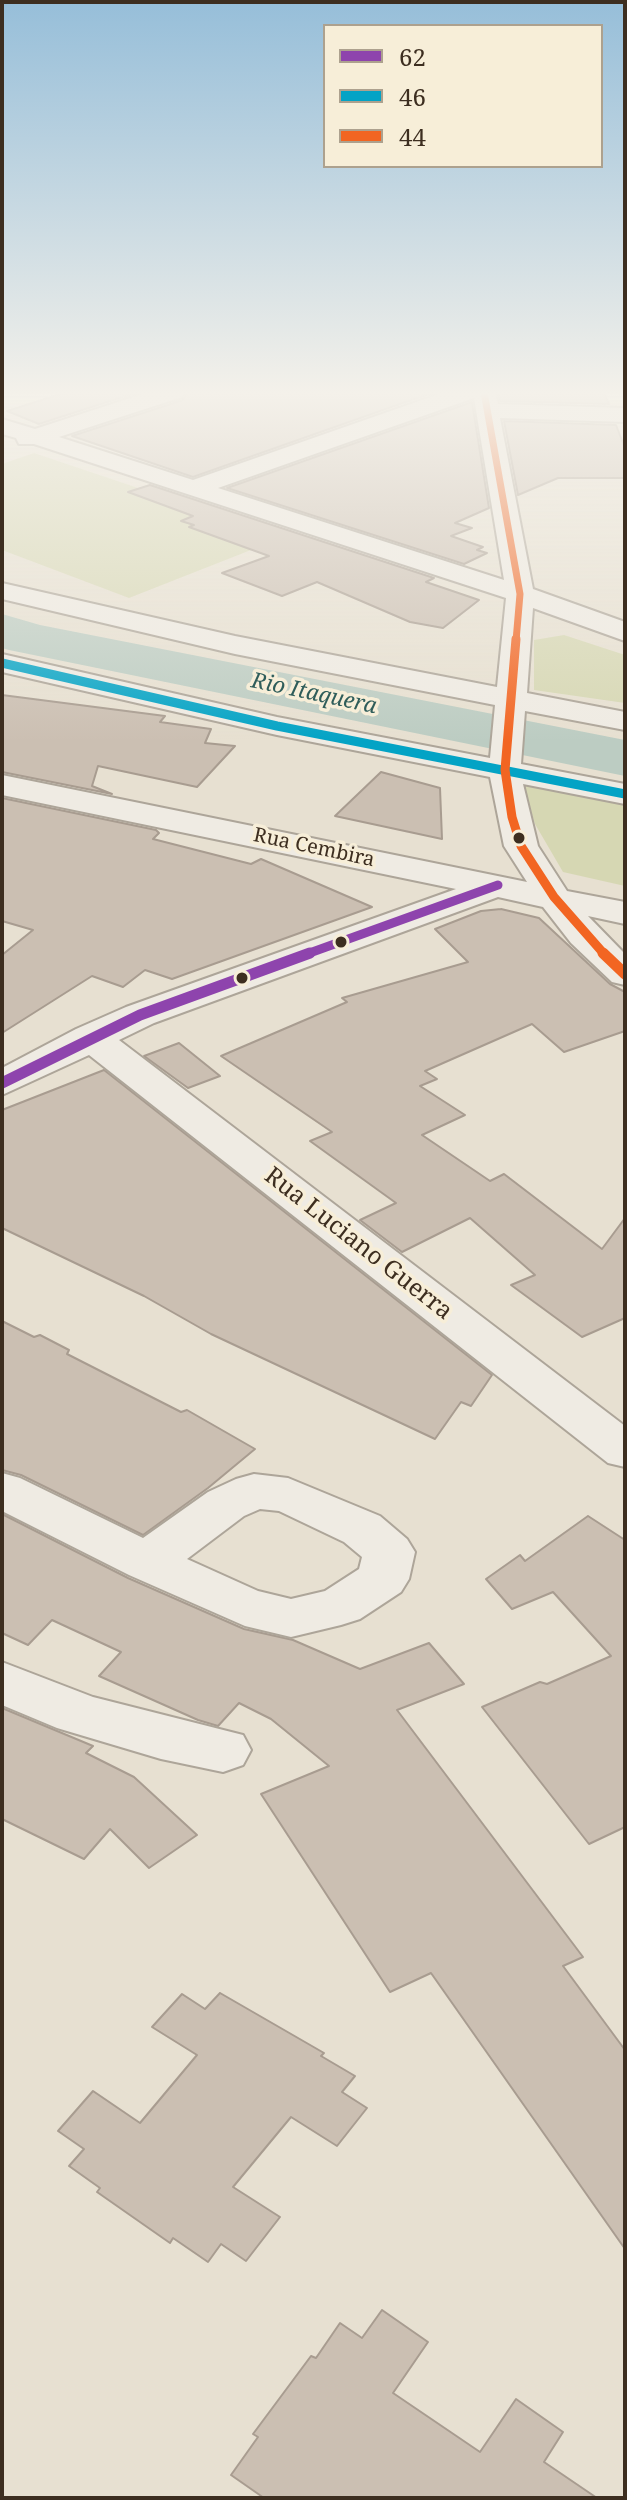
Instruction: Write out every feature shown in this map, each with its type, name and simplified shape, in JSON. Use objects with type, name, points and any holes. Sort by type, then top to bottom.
[{"type":"street","points":[[252,509],[520,594],[625,634]]},
{"type":"street","points":[[505,509],[520,594],[506,764],[512,817],[521,846],[554,897],[584,935],[625,974]]},
{"type":"street","points":[[2,591],[235,645],[510,702],[625,721]]},
{"type":"street","points":[[517,636],[576,629],[625,634]]},
{"type":"street","points":[[2,663],[249,720],[506,764],[625,794]]},
{"type":"street","name":"Rua Cembira","points":[[2,785],[625,913]]},
{"type":"street","points":[[13,1066],[155,1010],[498,885]]},
{"type":"street","name":"Rua Luciano Guerra","points":[[90,1037],[625,1451]]},
{"type":"street","points":[[2,1490],[147,1562]]},
{"type":"street","points":[[2,1682],[77,1713],[161,1738],[223,1750]]},
{"type":"green space","points":[[2,509],[200,509],[284,537],[129,598],[2,550]]},
{"type":"green space","points":[[564,635],[625,655],[625,703],[534,690],[534,640]]},
{"type":"green space","points":[[522,783],[625,804],[625,886],[563,872],[535,824]]},
{"type":"building","points":[[173,509],[222,509],[434,578],[426,582],[479,600],[443,628],[410,622],[317,582],[282,596],[222,573],[269,556],[189,527],[194,525],[181,521],[193,516]]},
{"type":"building","points":[[291,509],[487,509],[455,523],[472,528],[451,536],[483,547],[477,550],[487,553],[464,564]]},
{"type":"building","points":[[2,695],[165,716],[160,722],[211,729],[205,743],[235,746],[197,787],[98,766],[92,786],[112,794],[2,772]]},
{"type":"building","points":[[381,772],[440,788],[442,839],[335,816]]},
{"type":"building","points":[[2,798],[156,830],[159,833],[153,839],[251,864],[261,859],[372,907],[172,979],[145,970],[123,987],[92,976],[2,1033],[2,955],[33,930],[2,921]]},
{"type":"building","points":[[501,909],[539,918],[610,984],[625,992],[625,1031],[564,1052],[532,1024],[425,1071],[437,1079],[420,1086],[465,1115],[422,1135],[490,1181],[504,1174],[602,1249],[625,1218],[625,1318],[582,1337],[511,1285],[535,1275],[470,1218],[402,1252],[360,1220],[396,1203],[310,1141],[332,1132],[221,1056],[347,1002],[342,998],[468,962],[435,929],[481,911]]},
{"type":"building","points":[[179,1043],[220,1076],[188,1088],[144,1056]]},
{"type":"building","points":[[104,1070],[492,1375],[471,1406],[461,1402],[435,1439],[211,1334],[144,1296],[2,1228],[2,1110]]},
{"type":"building","points":[[2,1321],[34,1337],[40,1335],[69,1350],[67,1354],[181,1412],[187,1410],[255,1449],[143,1535],[21,1475],[2,1470]]},
{"type":"building","points":[[2,1514],[128,1578],[244,1629],[293,1640],[360,1669],[429,1643],[464,1684],[397,1710],[583,1957],[563,1966],[625,2050],[625,2249],[431,1973],[390,1992],[261,1794],[329,1766],[271,1719],[239,1703],[218,1726],[99,1676],[121,1652],[52,1620],[28,1645],[2,1633]]},
{"type":"building","points":[[588,1516],[625,1540],[625,1827],[589,1844],[482,1707],[540,1682],[547,1684],[611,1656],[553,1592],[512,1609],[486,1579],[520,1555],[525,1561]]},
{"type":"building","points":[[2,1708],[93,1746],[86,1753],[134,1777],[197,1835],[149,1868],[110,1829],[84,1859],[2,1819]]},
{"type":"building","points":[[220,1993],[324,2053],[321,2056],[355,2076],[342,2092],[367,2108],[337,2146],[291,2117],[233,2187],[280,2217],[246,2261],[221,2244],[208,2262],[173,2238],[170,2243],[97,2192],[100,2188],[69,2166],[84,2149],[58,2131],[93,2091],[140,2123],[197,2055],[152,2027],[182,1994],[205,2009]]},
{"type":"building","points":[[382,2310],[428,2342],[393,2393],[480,2452],[516,2399],[563,2432],[544,2462],[597,2498],[264,2498],[231,2475],[258,2437],[253,2434],[311,2356],[316,2358],[340,2323],[362,2338]]},
{"type":"waterway","name":"Rio Itaquera","points":[[2,630],[28,639],[625,758]]},
{"type":"transit line","name":"44","points":[[505,509],[520,594],[505,770],[512,817],[521,846],[554,897],[584,935],[625,974]]},
{"type":"transit line","name":"46","points":[[2,663],[277,726],[625,794]]},
{"type":"transit line","name":"62","points":[[2,1083],[140,1015],[498,885]]}]
